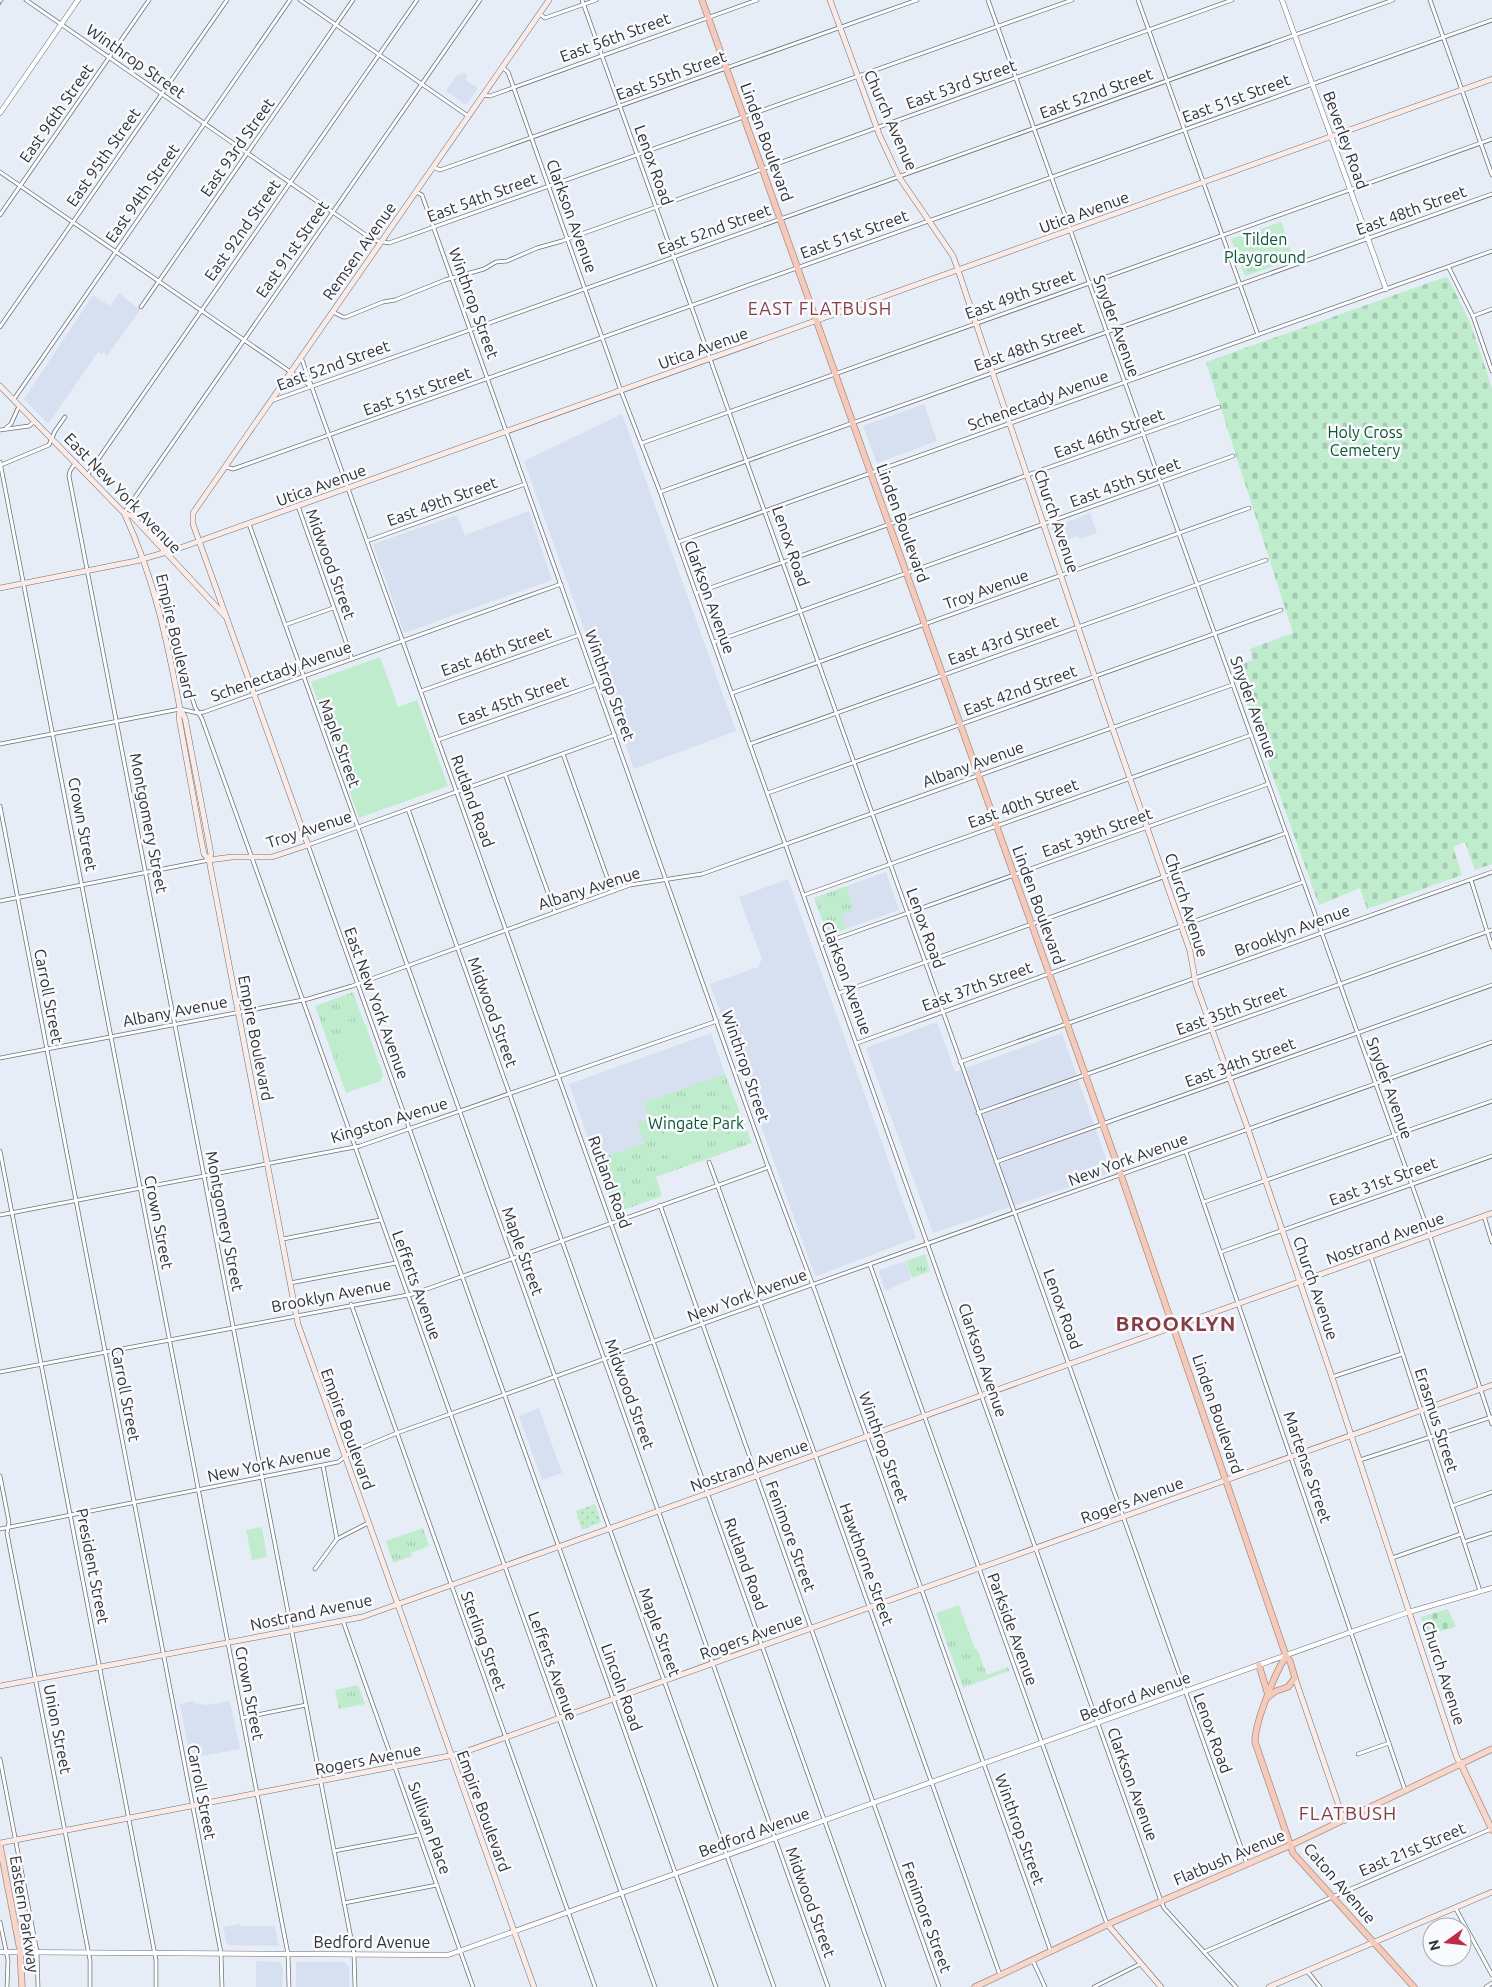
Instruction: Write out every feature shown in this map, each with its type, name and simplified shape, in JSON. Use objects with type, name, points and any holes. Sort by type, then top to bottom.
[{"type":"highway","name":"Linden Boulevard","points":[[702,0],[1103,1124],[1295,1678]]},
{"type":"highway","name":"Caton Avenue","points":[[1286,1656],[1271,1686],[1255,1733],[1255,1742],[1290,1846],[1293,1853],[1414,1987]]},
{"type":"highway","points":[[1259,1665],[1268,1697],[1272,1693],[1288,1687],[1295,1678]]},
{"type":"main road","name":"Remsen Avenue","points":[[192,516],[549,0]]},
{"type":"main road","name":"Church Avenue","points":[[830,0],[856,77],[876,128],[899,176],[953,256],[1146,828],[1190,951],[1195,978],[1212,1030],[1266,1181],[1332,1377],[1457,1758],[1492,1829]]},
{"type":"main road","name":"Utica Avenue","points":[[0,588],[165,553],[1492,79]]},
{"type":"main road","name":"East New York Avenue","points":[[0,386],[124,513],[132,516],[228,619]]},
{"type":"main road","name":"Empire Boulevard","points":[[124,513],[154,592],[162,620],[180,709],[186,718],[211,854],[210,860],[296,1315],[304,1345],[534,1987]]},
{"type":"main road","name":"East New York Avenue","points":[[192,516],[199,541],[308,844]]},
{"type":"main road","name":"Troy Avenue","points":[[210,860],[232,856],[272,857],[308,844]]},
{"type":"main road","name":"Nostrand Avenue","points":[[0,1686],[362,1617],[1492,1213]]},
{"type":"main road","name":"Rogers Avenue","points":[[0,1845],[64,1830],[451,1756],[1492,1384]]},
{"type":"main road","name":"Linden Boulevard","points":[[1295,1678],[1344,1821]]},
{"type":"main road","name":"Flatbush Avenue","points":[[975,1987],[1161,1901],[1290,1846],[1492,1749]]},
{"type":"main road","name":"Eastern Parkway","points":[[0,1845],[20,1952],[22,1987]]},
{"type":"main road","points":[[1269,1987],[1456,1909],[1492,1892]]},
{"type":"main road","name":"Parkside Avenue","points":[[1108,1925],[1161,1987]]},
{"type":"street","name":"Winthrop Street","points":[[26,0],[380,243]]},
{"type":"street","points":[[0,113],[78,0]]},
{"type":"street","name":"East 96th Street","points":[[0,216],[149,0]]},
{"type":"street","name":"East 95th Street","points":[[0,327],[227,0]]},
{"type":"street","name":"East 94th Street","points":[[14,399],[290,0]]},
{"type":"street","points":[[300,0],[468,116]]},
{"type":"street","name":"East 93rd Street","points":[[141,307],[353,0]]},
{"type":"street","name":"East 92nd Street","points":[[88,474],[416,0]]},
{"type":"street","name":"East 91st Street","points":[[124,513],[480,0]]},
{"type":"street","points":[[539,14],[545,18],[583,2],[596,0]]},
{"type":"street","name":"East 56th Street","points":[[483,95],[490,96],[514,88],[757,0]]},
{"type":"street","name":"East 55th Street","points":[[432,167],[440,170],[917,0]]},
{"type":"street","name":"Snyder Avenue","points":[[988,0],[1430,1235],[1492,1424]]},
{"type":"street","name":"East 54th Street","points":[[380,243],[389,243],[434,228],[1072,0]]},
{"type":"street","points":[[1138,0],[1258,335]]},
{"type":"street","name":"East 53rd Street","points":[[332,312],[342,317],[346,316],[452,278],[484,269],[496,262],[507,261],[537,248],[548,246],[1232,0]]},
{"type":"street","name":"Beverley Road","points":[[1282,0],[1386,289]]},
{"type":"street","name":"East 52nd Street","points":[[270,401],[1393,0]]},
{"type":"street","points":[[1430,0],[1492,175]]},
{"type":"street","name":"Lenox Road","points":[[583,2],[1247,1864]]},
{"type":"street","name":"East 51st Street","points":[[225,466],[233,469],[1492,20]]},
{"type":"street","name":"Clarkson Avenue","points":[[502,67],[508,72],[514,88],[602,338],[714,642],[1161,1901],[1164,1908],[1236,1987]]},
{"type":"street","name":"East 49th Street","points":[[642,443],[1492,139]]},
{"type":"street","points":[[0,172],[311,386]]},
{"type":"street","name":"Winthrop Street","points":[[416,191],[422,194],[716,1021],[1051,1952]]},
{"type":"street","name":"East 48th Street","points":[[660,492],[1492,194]]},
{"type":"street","name":"Schenectady Avenue","points":[[678,542],[1492,251]]},
{"type":"street","points":[[1448,268],[1473,316],[1492,370]]},
{"type":"street","points":[[1473,316],[1492,309]]},
{"type":"street","name":"Rutland Road","points":[[301,357],[884,1987]]},
{"type":"street","points":[[2,429],[11,424],[20,405]]},
{"type":"street","name":"East 46th Street","points":[[696,594],[1219,406]]},
{"type":"street","points":[[0,464],[48,445],[65,417]]},
{"type":"street","points":[[2,429],[29,426],[35,421]]},
{"type":"street","name":"East 45th Street","points":[[714,642],[1233,456]]},
{"type":"street","name":"Montgomery Street","points":[[76,462],[69,476],[354,1954],[355,1987]]},
{"type":"street","name":"Crown Street","points":[[0,464],[288,1954],[289,1987]]},
{"type":"street","name":"East 49th Street","points":[[367,541],[525,484]]},
{"type":"street","name":"Midwood Street","points":[[298,506],[352,659]]},
{"type":"street","name":"Troy Avenue","points":[[732,693],[1249,508]]},
{"type":"street","name":"Maple Street","points":[[249,524],[774,1987]]},
{"type":"street","name":"East 43rd Street","points":[[750,744],[1266,560]]},
{"type":"street","name":"Schenectady Avenue","points":[[0,744],[180,709],[198,713],[561,584]]},
{"type":"street","name":"Lefferts Avenue","points":[[154,592],[162,605],[179,661],[252,858],[655,1987]]},
{"type":"street","points":[[285,626],[334,608]]},
{"type":"street","name":"East 42nd Street","points":[[768,793],[1281,610]]},
{"type":"street","name":"East 46th Street","points":[[421,691],[579,635]]},
{"type":"street","name":"East 45th Street","points":[[438,740],[597,684]]},
{"type":"street","name":"Albany Avenue","points":[[0,1058],[302,1000],[357,984],[630,885],[702,874],[1232,685]]},
{"type":"street","name":"Troy Avenue","points":[[308,844],[615,735]]},
{"type":"street","name":"East 40th Street","points":[[804,895],[1251,735]]},
{"type":"street","points":[[562,754],[612,891]]},
{"type":"street","points":[[505,774],[555,912]]},
{"type":"street","name":"East 39th Street","points":[[821,944],[1268,784]]},
{"type":"street","name":"Carroll Street","points":[[0,806],[221,1953],[222,1987]]},
{"type":"street","name":"Midwood Street","points":[[408,809],[828,1987]]},
{"type":"street","points":[[839,993],[1286,833]]},
{"type":"street","name":"East New York Avenue","points":[[308,844],[504,1395]]},
{"type":"street","name":"Troy Avenue","points":[[0,901],[210,860]]},
{"type":"street","name":"Brooklyn Avenue","points":[[960,1062],[1492,872]]},
{"type":"street","points":[[1471,880],[1492,947]]},
{"type":"street","name":"East 37th Street","points":[[857,1043],[1303,882]]},
{"type":"street","name":"East 35th Street","points":[[978,1113],[1492,930]]},
{"type":"street","name":"East 34th Street","points":[[996,1162],[1492,985]]},
{"type":"street","name":"Kingston Avenue","points":[[0,1215],[355,1147],[716,1021]]},
{"type":"street","name":"New York Avenue","points":[[0,1529],[338,1462],[351,1452],[397,1433],[1492,1042]]},
{"type":"street","points":[[1204,1202],[1492,1100]]},
{"type":"street","name":"President Street","points":[[0,1151],[154,1953],[156,1987]]},
{"type":"street","name":"Martense Street","points":[[1186,1152],[1405,1790]]},
{"type":"street","name":"East 31st Street","points":[[1221,1252],[1492,1156]]},
{"type":"street","name":"Hawthorne Street","points":[[709,1162],[1001,1976]]},
{"type":"street","name":"Brooklyn Avenue","points":[[0,1372],[407,1294],[769,1167]]},
{"type":"street","name":"Fenimore Street","points":[[660,1206],[939,1987]]},
{"type":"street","points":[[1484,1216],[1492,1242]]},
{"type":"street","points":[[282,1239],[380,1220]]},
{"type":"street","name":"Erasmus Street","points":[[1371,1257],[1480,1591]]},
{"type":"street","points":[[290,1283],[396,1263]]},
{"type":"street","name":"Parkside Avenue","points":[[870,1264],[1108,1925]]},
{"type":"street","name":"Sterling Street","points":[[351,1304],[595,1987]]},
{"type":"street","points":[[1332,1377],[1402,1354]]},
{"type":"street","name":"Lincoln Road","points":[[504,1395],[716,1987]]},
{"type":"street","points":[[1359,1460],[1491,1418]]},
{"type":"street","points":[[323,1466],[337,1539]]},
{"type":"street","name":"Union Street","points":[[0,1476],[9,1522],[7,1533],[90,1960],[90,1987]]},
{"type":"street","points":[[1452,1506],[1492,1492]]},
{"type":"street","points":[[315,1569],[337,1539],[368,1524]]},
{"type":"street","points":[[1464,1542],[1492,1533]]},
{"type":"street","points":[[1392,1558],[1461,1534]]},
{"type":"street","name":"Bedford Avenue","points":[[0,1952],[448,1955],[1351,1632],[1409,1612],[1492,1588]]},
{"type":"street","name":"Sullivan Place","points":[[343,1621],[473,1987]]},
{"type":"street","points":[[242,1718],[306,1705]]},
{"type":"street","points":[[1358,1754],[1389,1743]]},
{"type":"street","points":[[0,1759],[37,1952],[38,1987]]},
{"type":"street","name":"East 21st Street","points":[[1204,1952],[1492,1829]]},
{"type":"street","points":[[334,1851],[419,1835]]},
{"type":"street","points":[[344,1903],[437,1885]]},
{"type":"street","points":[[1456,1909],[1492,1975]]},
{"type":"street","points":[[0,1922],[6,1952],[8,1987]]},
{"type":"street","points":[[1033,1961],[1045,1987]]},
{"type":"street","points":[[1094,1987],[1140,1964]]},
{"type":"street","points":[[1306,1971],[1320,1987]]},
{"type":"street","points":[[1486,1987],[1492,1983]]},
{"type":"shaded area","points":[[462,72],[467,75],[465,80],[478,88],[466,105],[446,91],[458,74],[460,76]]},
{"type":"shaded area","points":[[119,293],[140,310],[107,356],[104,351],[101,354],[98,352],[48,424],[24,399],[93,295],[110,306]]},
{"type":"shaded area","points":[[924,404],[937,441],[877,463],[863,426]]},
{"type":"shaded area","points":[[622,414],[736,731],[634,769],[524,461]]},
{"type":"shaded area","points":[[529,511],[552,580],[404,633],[373,544],[457,515],[465,535]]},
{"type":"shaded area","points":[[1090,513],[1097,533],[1080,539],[1077,536],[1057,544],[1051,528]]},
{"type":"shaded area","points":[[886,872],[899,910],[828,935],[814,898]]},
{"type":"shaded area","points":[[788,879],[916,1238],[817,1276],[815,1276],[710,984],[758,967],[762,959],[739,897]]},
{"type":"shaded area","points":[[937,1022],[955,1072],[1062,1033],[1111,1173],[933,1233],[866,1048]]},
{"type":"shaded area","points":[[711,1033],[725,1074],[644,1102],[650,1119],[637,1123],[645,1143],[596,1160],[569,1084]]},
{"type":"shaded area","points":[[906,1262],[911,1279],[885,1291],[880,1270]]},
{"type":"shaded area","points":[[539,1408],[562,1473],[542,1480],[519,1416]]},
{"type":"shaded area","points":[[194,1701],[194,1703],[207,1705],[230,1701],[240,1749],[190,1758],[180,1704]]},
{"type":"shaded area","points":[[240,1924],[241,1926],[275,1926],[279,1946],[227,1945],[223,1927]]},
{"type":"shaded area","points":[[256,1961],[280,1962],[283,1968],[282,1987],[256,1987]]},
{"type":"shaded area","points":[[296,1962],[344,1962],[349,1967],[349,1987],[296,1987]]},
{"type":"green space","name":"Tilden Playground","points":[[1281,222],[1294,259],[1245,276],[1231,239]]},
{"type":"green space","points":[[1281,222],[1285,233],[1262,241],[1258,230]]},
{"type":"green space","name":"Holy Cross Cemetery","points":[[1445,277],[1448,278],[1470,322],[1492,388],[1492,864],[1475,870],[1465,842],[1453,847],[1462,875],[1367,909],[1360,888],[1319,905],[1242,690],[1245,686],[1241,675],[1237,674],[1234,666],[1253,660],[1250,649],[1293,633],[1206,362]]},
{"type":"green space","points":[[380,657],[398,707],[417,700],[448,786],[359,818],[311,682]]},
{"type":"green space","points":[[847,886],[853,910],[841,915],[846,929],[828,935],[814,898]]},
{"type":"green space","points":[[353,992],[383,1075],[380,1081],[346,1093],[315,1006]]},
{"type":"green space","points":[[351,994],[360,1016],[352,1018],[346,1003],[352,1019],[344,1021],[338,999]]},
{"type":"green space","points":[[365,1024],[383,1075],[380,1081],[353,1090],[348,1087],[331,1039]]},
{"type":"green space","name":"Wingate Park","points":[[725,1074],[752,1143],[656,1177],[662,1196],[615,1213],[596,1160],[644,1143],[637,1122],[650,1119],[644,1102]]},
{"type":"green space","points":[[710,1096],[726,1099],[733,1105],[738,1114],[739,1140],[657,1169],[656,1165],[670,1159],[659,1149],[654,1137],[655,1128],[660,1119],[678,1107]],"holes":[[[711,1101],[718,1102],[729,1108],[735,1119],[734,1131],[726,1140],[681,1156],[667,1152],[658,1136],[660,1124],[664,1119],[693,1105]]]},
{"type":"green space","points":[[720,1103],[731,1131],[672,1153],[662,1125]]},
{"type":"green space","points":[[925,1254],[930,1271],[912,1278],[906,1261]]},
{"type":"green space","points":[[595,1504],[601,1522],[582,1530],[576,1511]]},
{"type":"green space","points":[[262,1527],[267,1557],[252,1560],[246,1530]]},
{"type":"green space","points":[[423,1528],[429,1546],[411,1553],[412,1556],[393,1563],[386,1541]]},
{"type":"green space","points":[[959,1605],[987,1675],[1008,1667],[1009,1671],[963,1688],[936,1613]]},
{"type":"green space","points":[[1448,1609],[1456,1627],[1427,1635],[1421,1617]]},
{"type":"green space","points":[[961,1613],[971,1641],[957,1646],[947,1618]]},
{"type":"green space","points":[[358,1685],[365,1704],[339,1709],[335,1690]]},
{"type":"railway","points":[[0,5],[3,0]]},
{"type":"district","name":"EAST FLATBUSH","points":[[820,309]]},
{"type":"district","name":"BROOKLYN","points":[[1176,1324]]},
{"type":"district","name":"FLATBUSH","points":[[1348,1813]]}]
